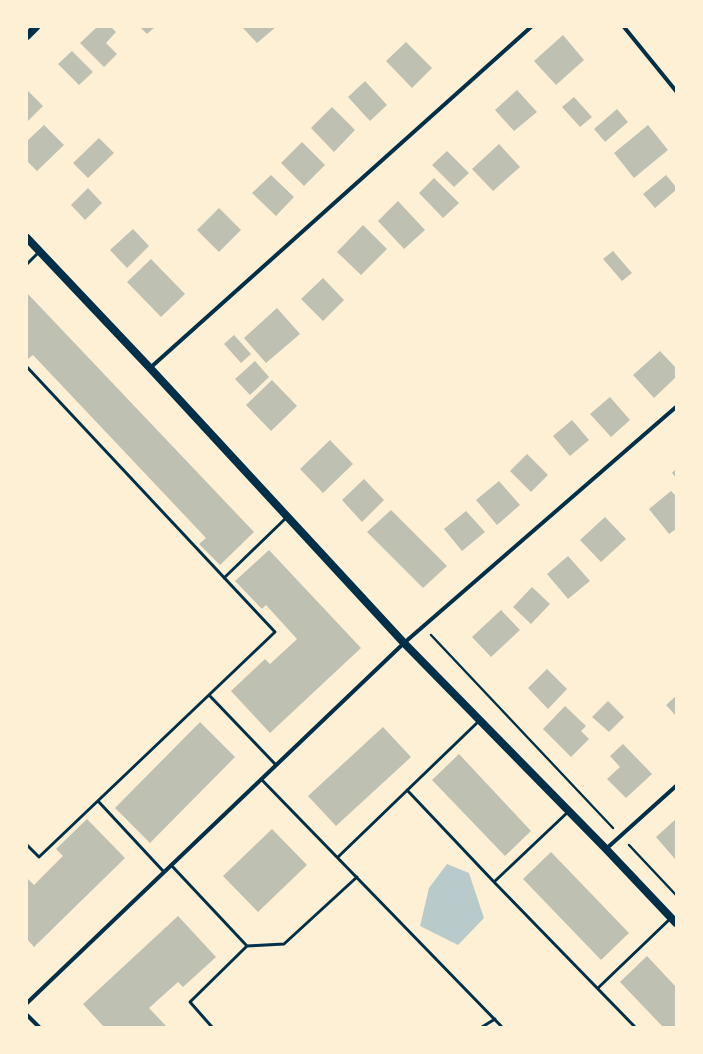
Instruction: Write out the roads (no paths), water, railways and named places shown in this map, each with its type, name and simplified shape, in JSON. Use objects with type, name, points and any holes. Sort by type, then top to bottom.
[{"type":"main road","points":[[27,36],[36,27]]},
{"type":"main road","points":[[27,238],[150,368],[404,643],[478,721],[606,849],[674,921]]},
{"type":"street","points":[[150,368],[531,27]]},
{"type":"street","points":[[624,27],[676,91]]},
{"type":"street","points":[[27,1003],[422,626],[676,406]]},
{"type":"street","points":[[606,849],[676,786]]},
{"type":"street","points":[[27,1015],[39,1027]]},
{"type":"lane","points":[[27,264],[39,252]]},
{"type":"lane","points":[[27,367],[275,632],[39,858],[27,845]]},
{"type":"lane","points":[[224,578],[287,517]]},
{"type":"lane","points":[[209,696],[276,765]]},
{"type":"lane","points":[[338,857],[478,721]]},
{"type":"lane","points":[[261,779],[502,1027]]},
{"type":"lane","points":[[407,790],[635,1027]]},
{"type":"lane","points":[[98,801],[164,872]]},
{"type":"lane","points":[[494,882],[568,811]]},
{"type":"lane","points":[[171,865],[247,946]]},
{"type":"lane","points":[[212,1027],[190,1002],[247,946],[284,944],[356,877]]},
{"type":"lane","points":[[598,988],[674,921]]},
{"type":"lane","points":[[482,1027],[495,1019]]}]
